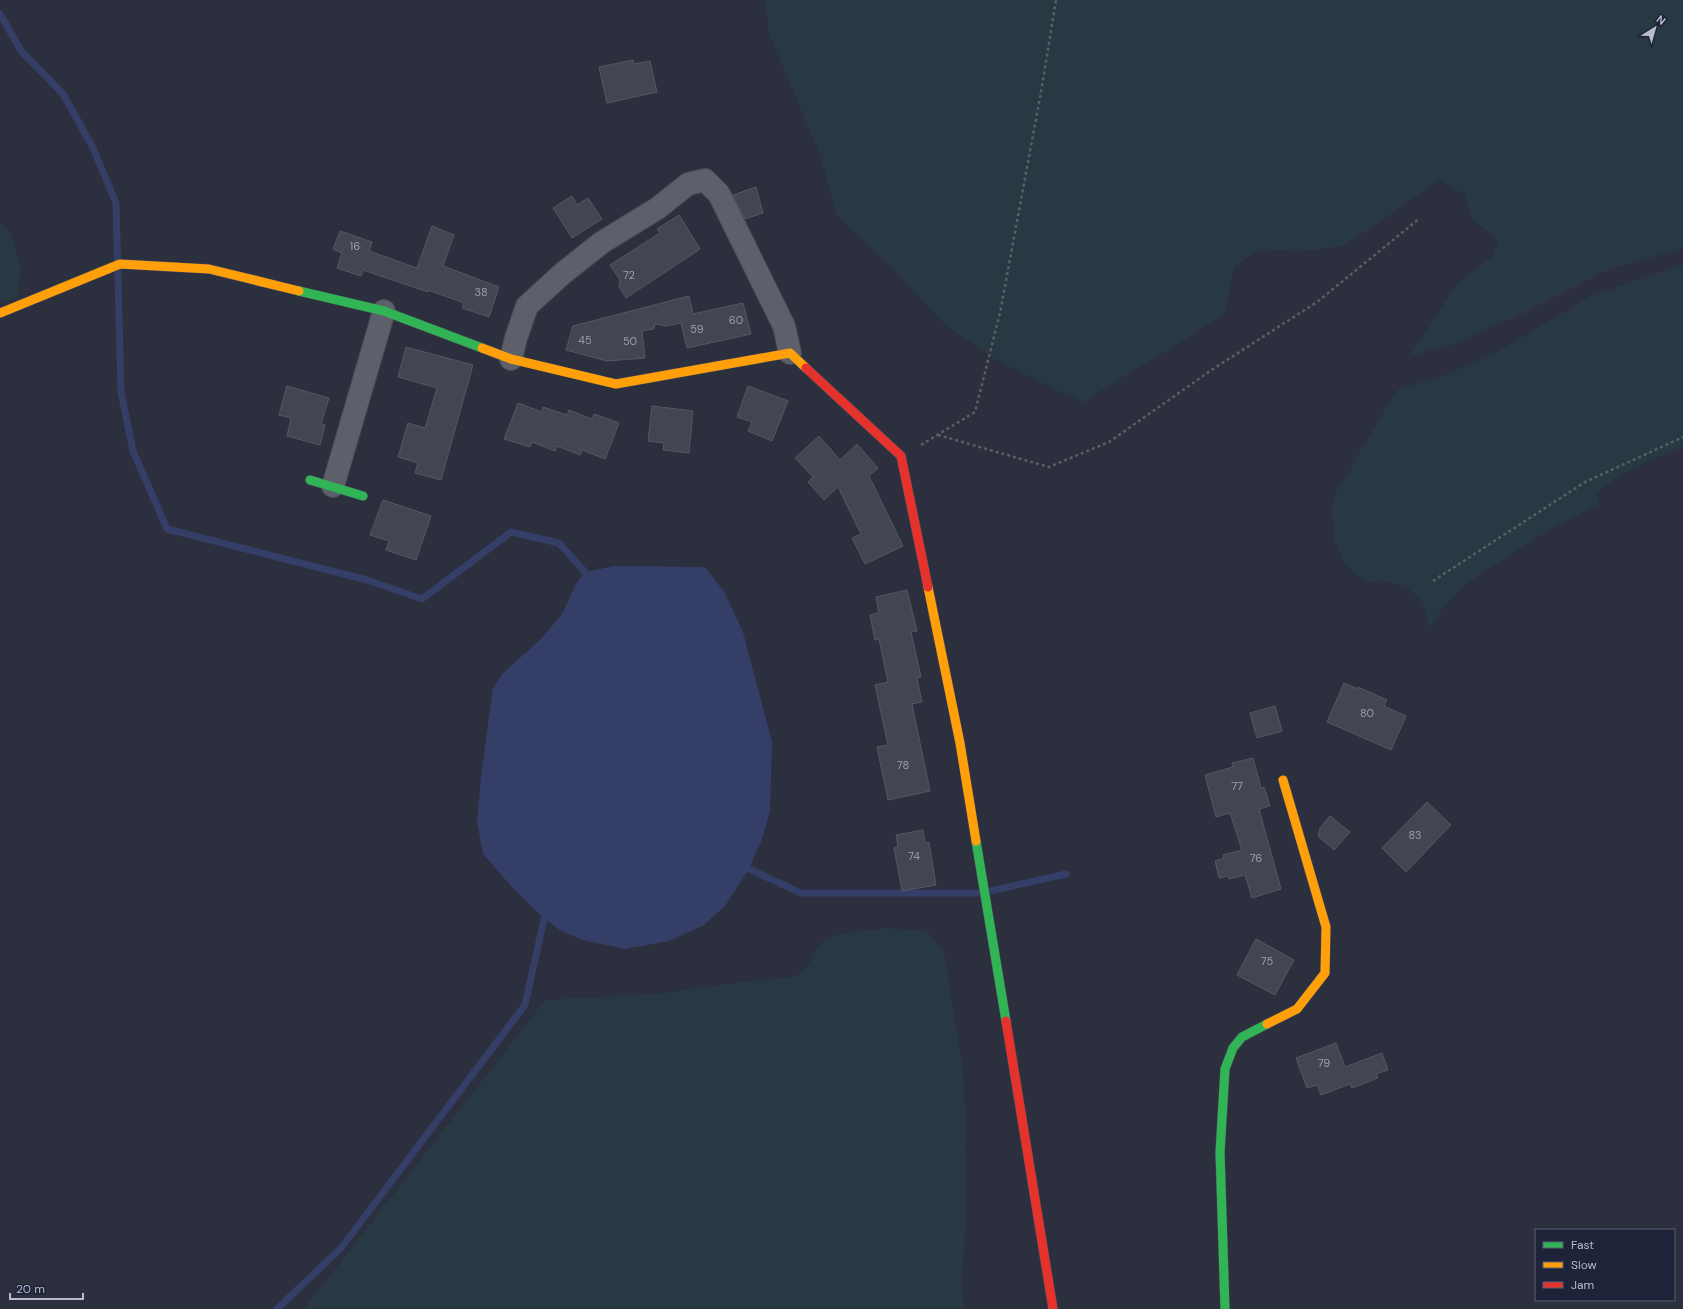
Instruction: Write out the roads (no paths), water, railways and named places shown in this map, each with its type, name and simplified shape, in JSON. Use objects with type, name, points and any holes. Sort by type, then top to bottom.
[{"type":"street","points":[[511,358],[527,306],[562,274],[601,243],[658,208],[688,184],[705,180],[719,194],[784,326],[790,353],[901,456],[960,743],[1053,1309]]},
{"type":"street","points":[[0,313],[120,264],[209,269],[384,312],[511,358],[616,384],[790,353]]},
{"type":"street","points":[[333,486],[384,312]]},
{"type":"street","points":[[310,480],[363,496]]},
{"type":"street","points":[[1225,1309],[1220,1152],[1225,1069],[1233,1048],[1242,1037],[1297,1009],[1325,973],[1326,927],[1283,780]]},
{"type":"water","points":[[615,566],[705,567],[725,593],[743,632],[772,742],[770,811],[762,839],[749,869],[725,906],[704,925],[669,941],[625,949],[582,940],[558,929],[539,914],[511,886],[483,854],[477,822],[481,776],[493,688],[503,673],[541,639],[562,614],[576,584],[585,572]]},
{"type":"waterway","points":[[0,14],[22,52],[63,94],[93,148],[116,203],[121,392],[133,451],[167,529],[367,580],[422,599],[511,532],[559,543],[585,572],[587,580]]},
{"type":"waterway","points":[[744,862],[749,869],[801,893],[981,893],[1066,874]]},
{"type":"waterway","points":[[277,1309],[341,1248],[525,1005],[547,909]]}]
